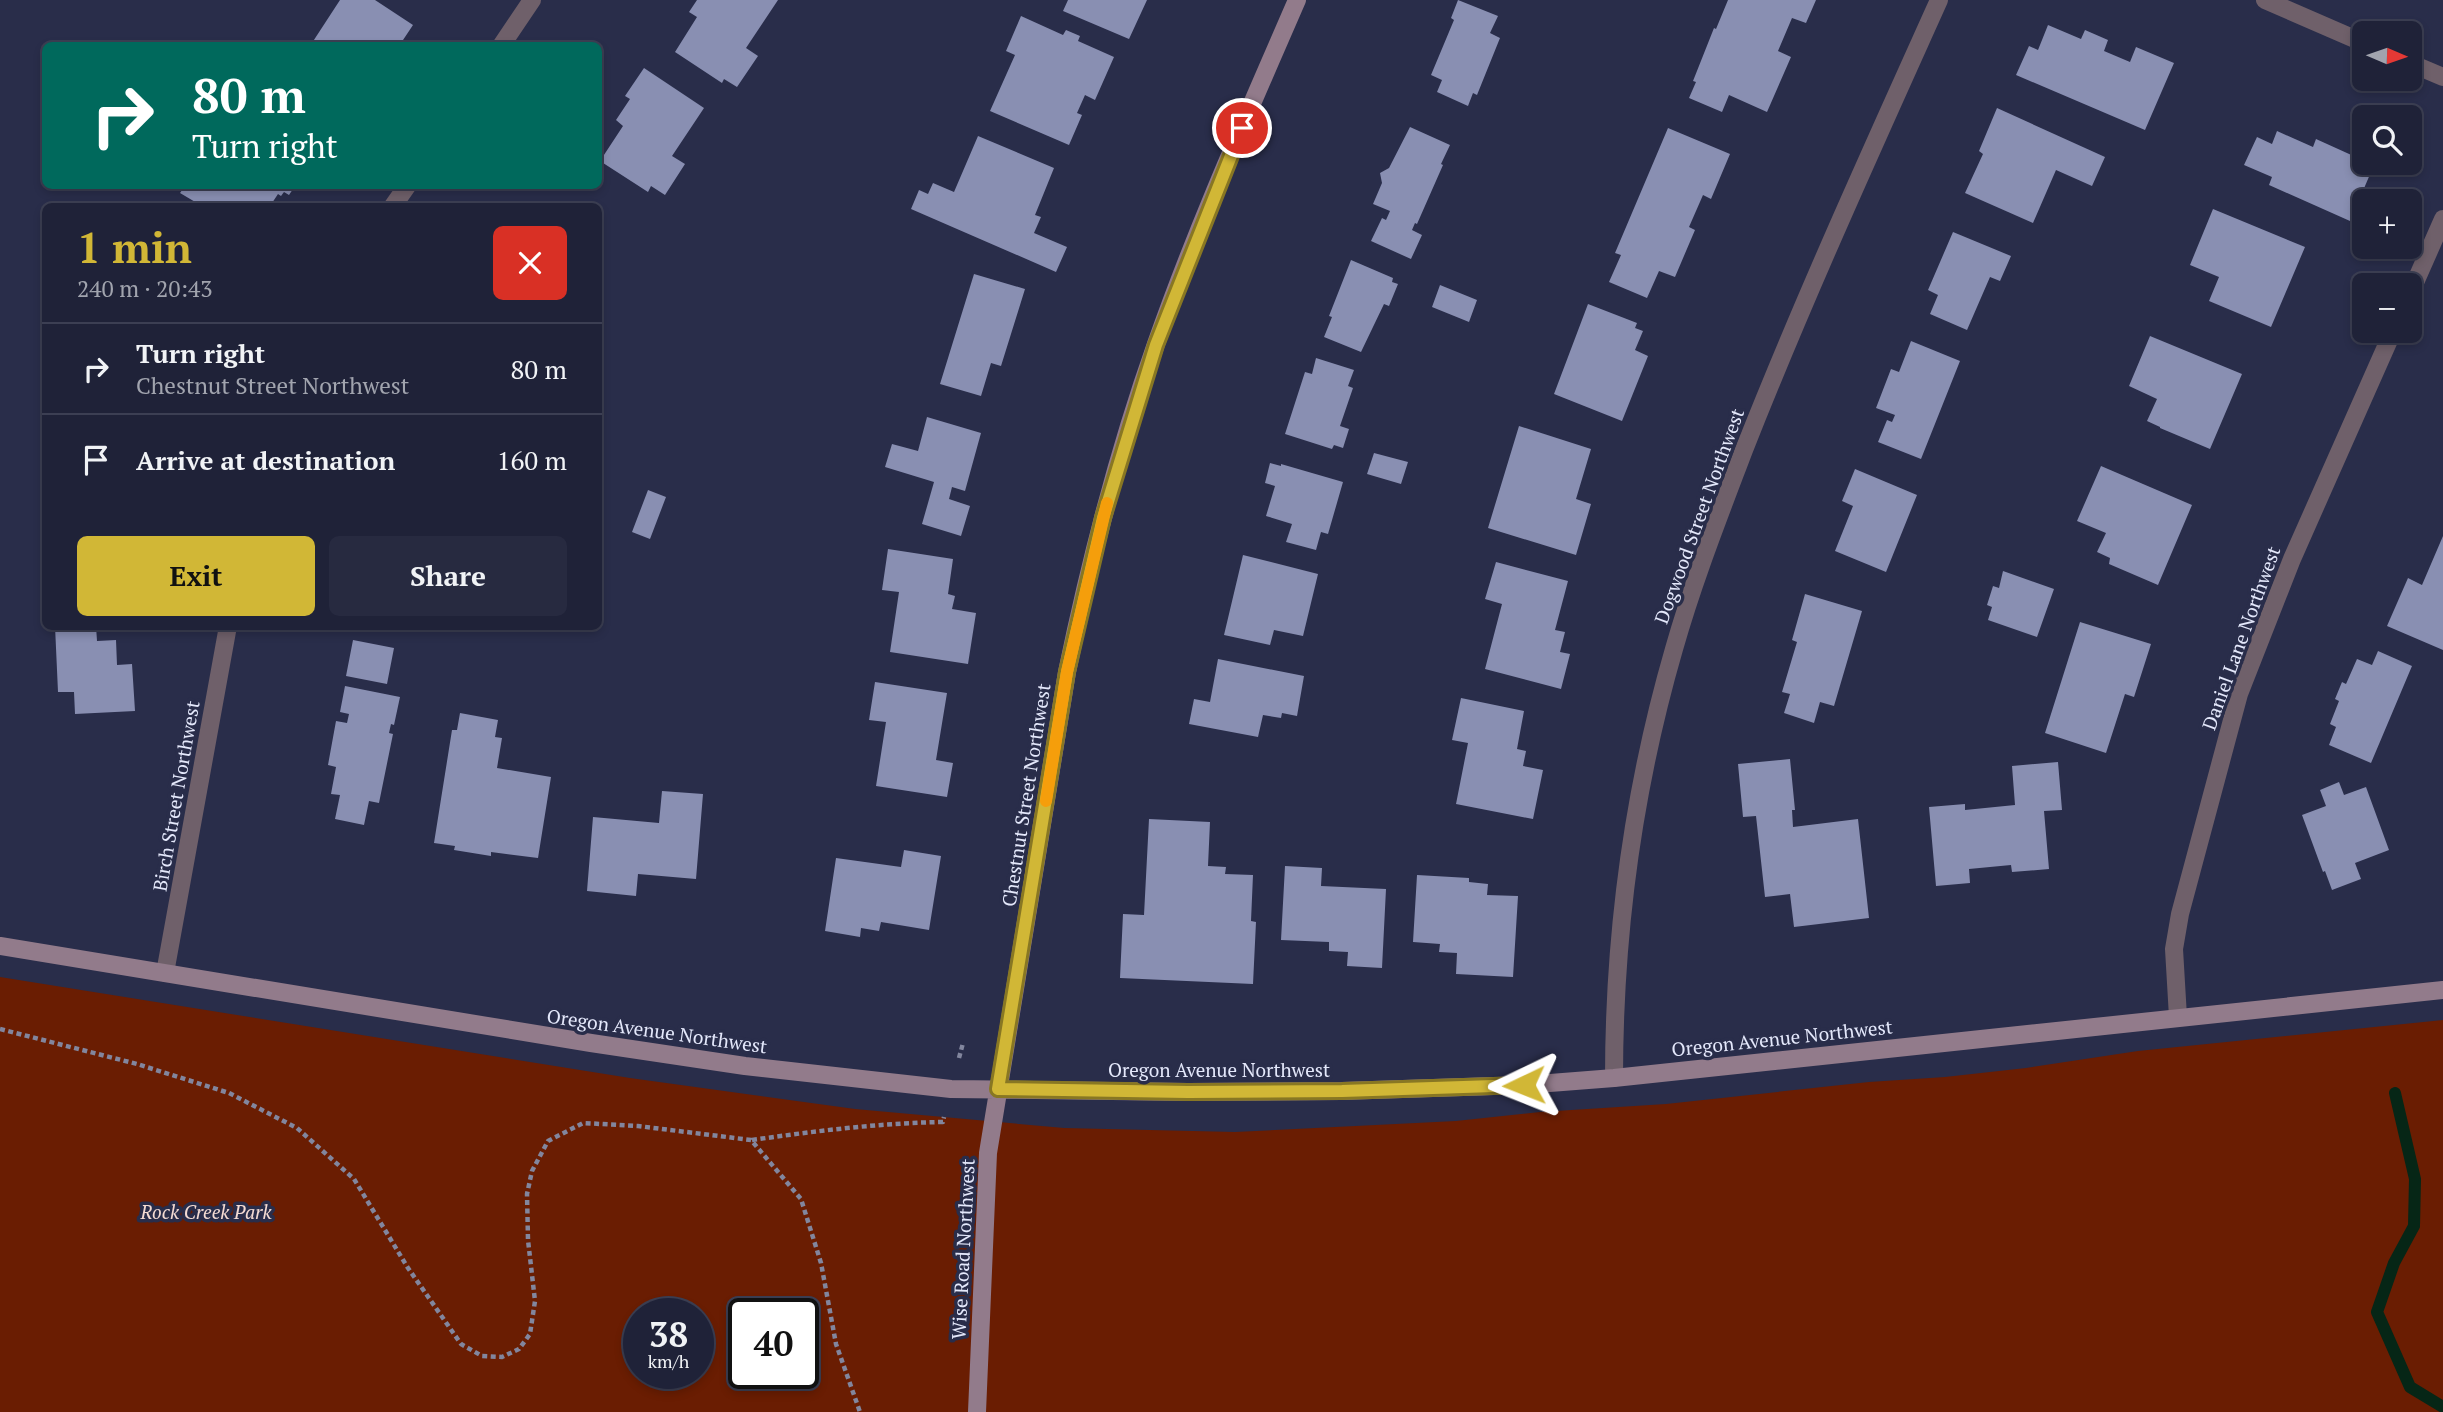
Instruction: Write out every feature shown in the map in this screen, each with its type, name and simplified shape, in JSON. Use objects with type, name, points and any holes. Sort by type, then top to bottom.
[{"type":"street","points":[[504,42],[531,0]]},
{"type":"street","name":"Chestnut Street Northwest","points":[[998,1089],[1067,672],[1103,518],[1136,403],[1176,289],[1297,0]]},
{"type":"street","name":"Dogwood Street Northwest","points":[[1614,1078],[1614,1010],[1626,898],[1644,776],[1674,650],[1696,577],[1780,358],[1939,0]]},
{"type":"street","points":[[2265,0],[2352,38]]},
{"type":"street","points":[[2422,68],[2443,77]]},
{"type":"street","points":[[2419,273],[2443,219]]},
{"type":"street","name":"Daniel Lane Northwest","points":[[2178,1017],[2175,949],[2180,914],[2239,694],[2292,559],[2388,343]]},
{"type":"street","name":"Birch Street Northwest","points":[[165,973],[227,630]]},
{"type":"street","name":"Oregon Avenue Northwest","points":[[0,946],[745,1066],[951,1089],[1342,1091],[1524,1085],[1614,1078],[2443,990]]},
{"type":"street","name":"Wise Road Northwest","points":[[977,1412],[988,1153],[998,1089]]},
{"type":"path","points":[[0,1028],[138,1064],[229,1093],[297,1128],[354,1179],[408,1268],[461,1344],[482,1356],[502,1357],[519,1349],[530,1334],[535,1301],[528,1240],[527,1194],[531,1171],[548,1141],[583,1123],[638,1126],[751,1140],[868,1125],[943,1122],[944,1115]]},
{"type":"path","points":[[751,1140],[801,1199],[821,1263],[836,1344],[860,1412]]},
{"type":"green space","name":"Rock Creek Park","points":[[0,977],[630,1078],[855,1109],[1064,1128],[1235,1132],[1456,1121],[1540,1112],[1666,1104],[1869,1082],[1945,1077],[2138,1051],[2443,1020],[2443,1412],[0,1412]]},
{"type":"building","points":[[340,0],[375,0],[413,25],[402,42],[313,42]]},
{"type":"building","points":[[697,0],[778,0],[746,48],[758,56],[737,87],[724,79],[722,83],[675,52],[697,17],[689,12]]},
{"type":"building","points":[[1068,0],[1147,0],[1129,39],[1063,11]]},
{"type":"building","points":[[1458,0],[1498,16],[1490,33],[1500,38],[1477,95],[1473,93],[1468,106],[1437,92],[1442,80],[1431,75],[1454,20],[1451,18]]},
{"type":"building","points":[[1728,0],[1816,0],[1806,23],[1792,18],[1778,51],[1791,57],[1767,112],[1729,95],[1722,112],[1689,98],[1714,28],[1716,29]]},
{"type":"building","points":[[1021,16],[1063,35],[1066,30],[1080,36],[1078,41],[1114,57],[1095,100],[1085,95],[1077,113],[1082,115],[1069,145],[990,111],[1015,55],[1006,51]]},
{"type":"building","points":[[2048,25],[2081,39],[2085,30],[2108,40],[2104,51],[2130,62],[2136,47],[2174,63],[2145,130],[2016,75],[2029,46],[2038,50]]},
{"type":"building","points":[[644,68],[704,108],[672,156],[685,164],[665,195],[651,186],[648,192],[602,162],[602,158],[623,126],[616,120],[630,99],[625,96]]},
{"type":"building","points":[[1997,108],[2105,157],[2092,186],[2056,170],[2033,223],[1965,193],[1983,154],[1979,151]]},
{"type":"building","points":[[1410,127],[1450,145],[1417,224],[1415,223],[1412,230],[1422,235],[1411,259],[1371,241],[1382,218],[1386,220],[1390,211],[1373,204],[1382,183],[1380,173],[1389,168]]},
{"type":"building","points":[[1668,128],[1730,154],[1711,199],[1703,195],[1689,227],[1695,230],[1675,277],[1659,271],[1647,298],[1609,282],[1621,255],[1615,253]]},
{"type":"building","points":[[2277,131],[2313,147],[2316,139],[2352,155],[2352,175],[2370,175],[2364,189],[2352,189],[2350,221],[2269,185],[2272,177],[2244,165],[2257,137],[2272,144]]},
{"type":"building","points":[[978,136],[1054,168],[1035,215],[1041,217],[1034,233],[1067,247],[1056,272],[911,209],[919,190],[928,194],[933,183],[954,192]]},
{"type":"building","points":[[183,189],[293,189],[289,195],[284,192],[281,196],[278,194],[272,203],[197,203],[180,193]]},
{"type":"building","points":[[2213,209],[2305,247],[2271,327],[2209,301],[2219,277],[2190,265]]},
{"type":"building","points":[[1953,232],[2011,256],[2000,281],[1990,277],[1967,330],[1930,314],[1938,295],[1928,290]]},
{"type":"building","points":[[1351,260],[1393,278],[1392,282],[1398,284],[1389,306],[1384,304],[1361,352],[1324,337],[1332,317],[1329,316]]},
{"type":"building","points":[[974,274],[1025,289],[1001,366],[991,363],[981,396],[940,384]]},
{"type":"building","points":[[1440,285],[1477,300],[1469,322],[1432,307]]},
{"type":"building","points":[[1588,304],[1637,323],[1635,328],[1643,331],[1635,350],[1648,356],[1622,421],[1554,394]]},
{"type":"building","points":[[2150,336],[2242,374],[2210,449],[2147,421],[2157,399],[2129,386]]},
{"type":"building","points":[[1911,341],[1960,361],[1921,459],[1878,442],[1887,420],[1892,422],[1895,415],[1876,408],[1891,369],[1899,372]]},
{"type":"building","points":[[1316,358],[1354,370],[1348,386],[1353,388],[1340,426],[1349,429],[1343,448],[1334,445],[1332,449],[1285,434],[1305,372],[1312,374]]},
{"type":"building","points":[[927,417],[981,433],[965,491],[952,487],[949,499],[970,506],[961,536],[922,524],[934,482],[885,467],[892,444],[918,451]]},
{"type":"building","points":[[1519,426],[1591,449],[1576,499],[1591,504],[1576,555],[1488,528]]},
{"type":"building","points":[[1374,453],[1408,462],[1401,484],[1367,474]]},
{"type":"building","points":[[1270,463],[1343,482],[1328,534],[1321,532],[1316,550],[1286,542],[1292,524],[1266,516],[1275,486],[1265,483]]},
{"type":"building","points":[[2101,466],[2192,505],[2158,585],[2109,564],[2110,558],[2097,552],[2106,533],[2077,521]]},
{"type":"building","points":[[1855,469],[1917,495],[1886,572],[1835,551],[1853,506],[1842,501]]},
{"type":"building","points":[[648,490],[666,497],[650,539],[632,532]]},
{"type":"building","points":[[2443,536],[2443,650],[2387,626],[2408,578],[2422,585]]},
{"type":"building","points":[[888,549],[953,559],[948,594],[955,596],[952,609],[976,613],[968,664],[890,652],[899,592],[882,590]]},
{"type":"building","points":[[1243,555],[1318,574],[1303,636],[1274,630],[1270,645],[1224,635]]},
{"type":"building","points":[[1496,562],[1568,581],[1555,630],[1565,632],[1560,652],[1570,654],[1561,689],[1485,669],[1502,604],[1485,599]]},
{"type":"building","points":[[2003,571],[2054,589],[2037,637],[1988,620],[1992,607],[1987,605],[1993,586],[1999,588]]},
{"type":"building","points":[[40,577],[42,577],[42,615]]},
{"type":"building","points":[[1805,594],[1862,611],[1834,706],[1820,702],[1814,723],[1784,713],[1790,694],[1782,692],[1797,642],[1792,640]]},
{"type":"building","points":[[2080,622],[2151,644],[2134,697],[2125,694],[2106,753],[2045,733]]},
{"type":"building","points":[[55,630],[96,630],[97,641],[116,640],[117,665],[132,664],[135,711],[75,714],[74,692],[58,692]]},
{"type":"building","points":[[353,640],[394,648],[387,684],[346,676]]},
{"type":"building","points":[[2378,651],[2412,666],[2371,763],[2329,745],[2336,727],[2330,724],[2339,701],[2335,699],[2342,682],[2346,684],[2357,659],[2372,665]]},
{"type":"building","points":[[1218,659],[1304,676],[1297,716],[1282,713],[1281,718],[1263,715],[1258,737],[1189,724],[1194,699],[1210,702]]},
{"type":"building","points":[[875,682],[947,693],[936,760],[953,763],[947,797],[876,786],[886,722],[869,720]]},
{"type":"building","points":[[345,686],[400,697],[394,725],[391,724],[389,733],[393,734],[379,803],[369,801],[364,825],[335,819],[340,795],[331,794],[336,767],[328,765],[336,721],[347,723],[349,714],[340,712]]},
{"type":"building","points":[[1461,698],[1524,711],[1517,749],[1526,751],[1523,766],[1543,770],[1533,819],[1456,804],[1468,743],[1452,740]]},
{"type":"building","points":[[460,713],[498,720],[495,737],[502,738],[497,768],[551,777],[538,858],[491,852],[491,856],[454,850],[455,846],[434,843],[452,730],[457,730]]},
{"type":"building","points":[[1790,759],[1795,810],[1792,810],[1793,827],[1858,819],[1869,918],[1794,927],[1790,894],[1765,897],[1756,816],[1743,817],[1738,764]]},
{"type":"building","points":[[2058,762],[2062,810],[2044,811],[2049,869],[2012,872],[2011,865],[1969,869],[1970,883],[1936,886],[1929,807],[1965,804],[1965,810],[2015,805],[2012,766]]},
{"type":"building","points":[[2339,782],[2344,795],[2366,787],[2389,850],[2355,863],[2361,879],[2332,890],[2302,815],[2326,806],[2320,790]]},
{"type":"building","points":[[662,791],[703,794],[696,879],[638,874],[636,896],[587,891],[593,817],[659,823]]},
{"type":"building","points":[[1149,819],[1210,822],[1208,866],[1226,867],[1225,874],[1253,875],[1251,921],[1256,922],[1253,984],[1120,978],[1123,914],[1144,915]]},
{"type":"building","points":[[904,850],[941,856],[929,930],[881,922],[879,931],[861,928],[860,937],[825,931],[836,858],[901,867]]},
{"type":"building","points":[[1285,866],[1322,868],[1321,886],[1386,889],[1382,968],[1347,966],[1348,952],[1329,951],[1329,942],[1281,940]]},
{"type":"building","points":[[1417,875],[1469,878],[1469,882],[1488,884],[1487,895],[1518,896],[1513,977],[1456,974],[1457,953],[1439,952],[1440,944],[1413,942]]},
{"type":"waterway","points":[[2395,1093],[2415,1179],[2414,1226],[2394,1263],[2377,1312],[2410,1387],[2443,1407]]},
{"type":"slow traffic","points":[[1046,801],[1067,672],[1107,503]]},
{"type":"route","points":[[1242,128],[1156,345],[1136,403],[1103,518],[1067,672],[998,1089],[1342,1091],[1524,1085]]}]
